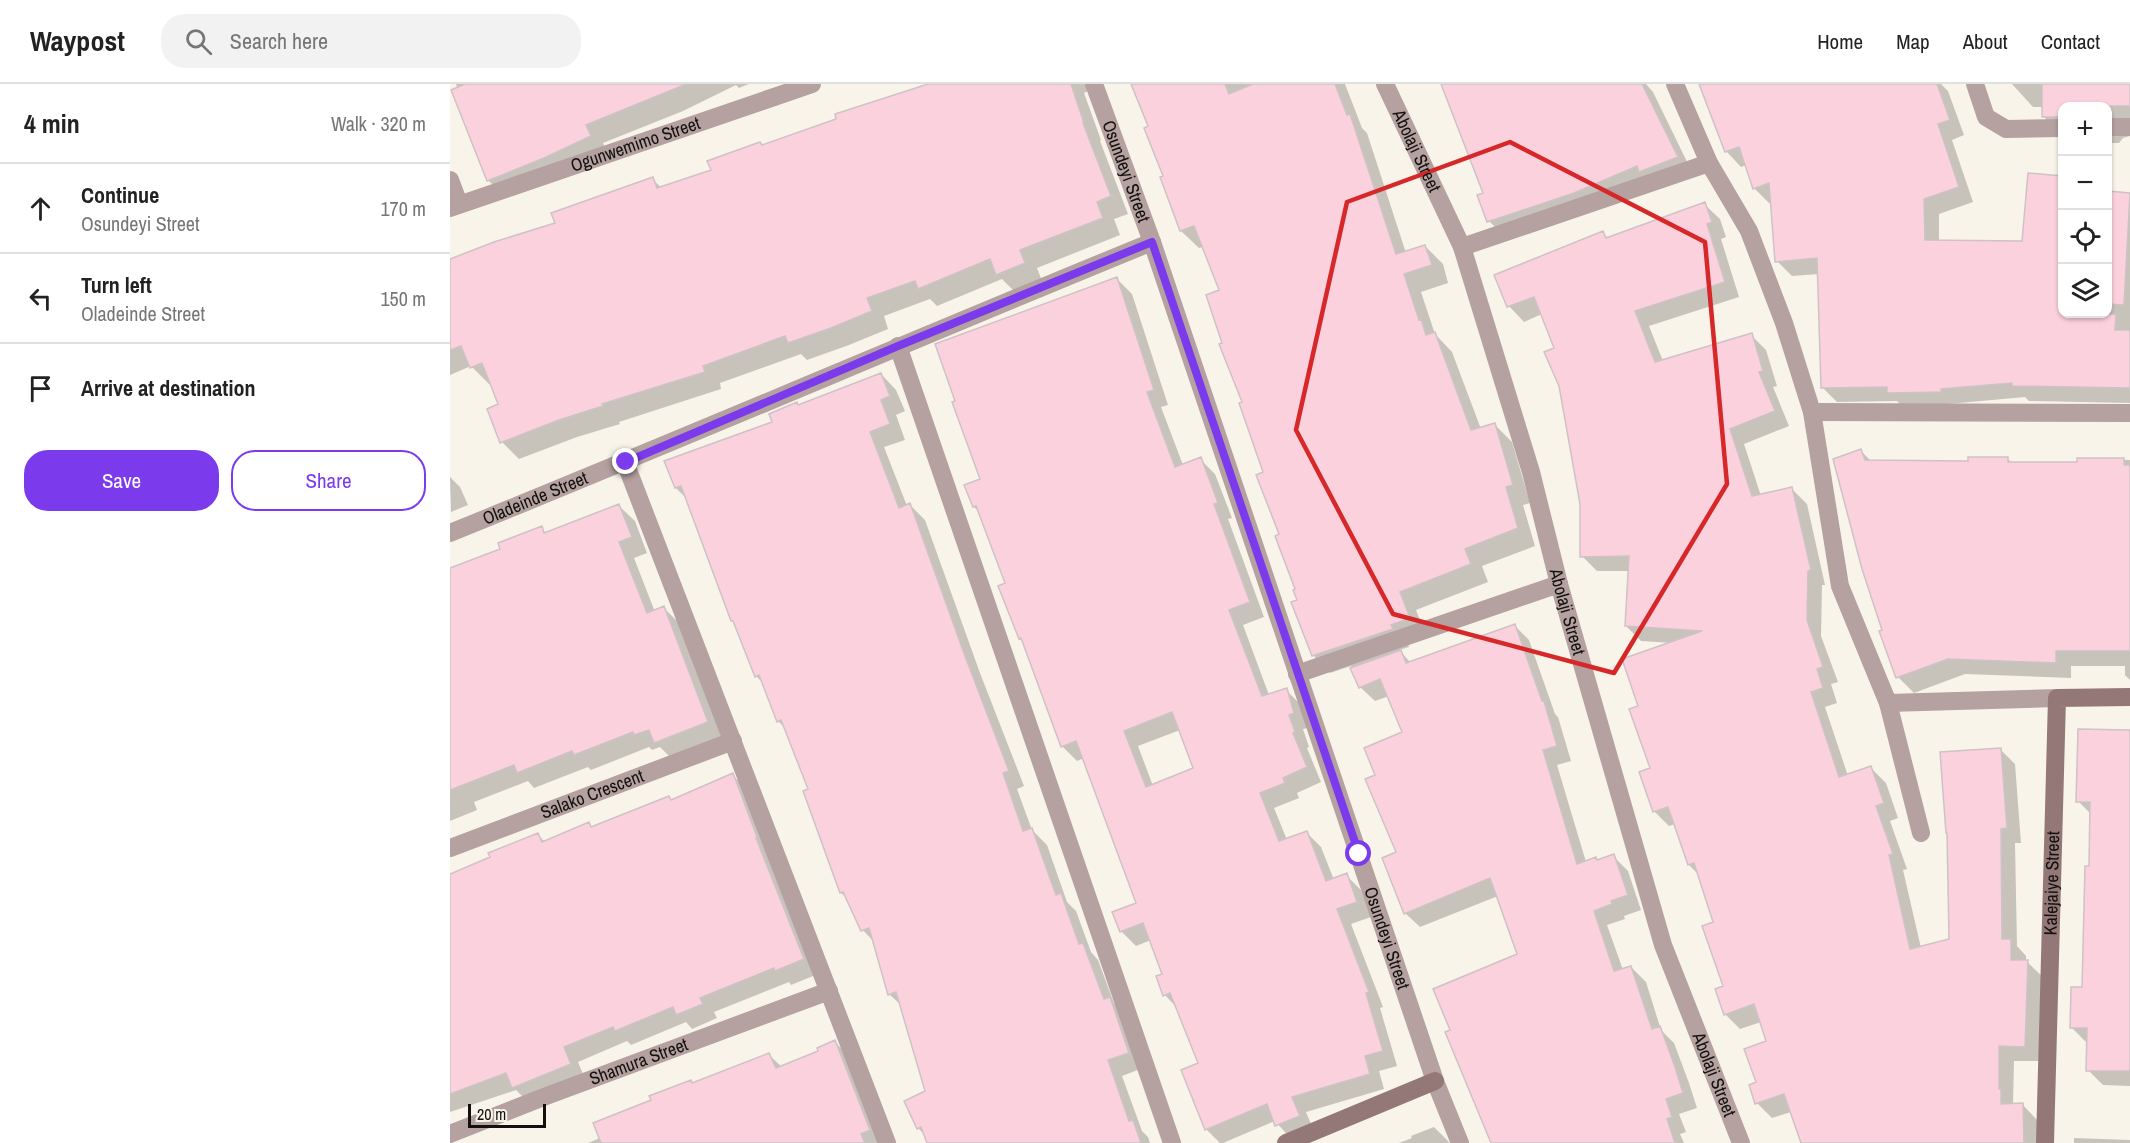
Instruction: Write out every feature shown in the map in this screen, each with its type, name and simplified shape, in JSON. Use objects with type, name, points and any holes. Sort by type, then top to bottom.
[{"type":"street","name":"Ogunwemimo Street","points":[[455,206],[812,84]]},
{"type":"street","name":"Osundeyi Street","points":[[1094,84],[1152,242],[1435,1081],[1460,1143]]},
{"type":"street","name":"Abolaji Street","points":[[1385,84],[1462,247],[1531,472],[1559,584],[1663,945],[1741,1143]]},
{"type":"street","points":[[1675,84],[1709,163],[1749,231],[1784,323],[1812,412],[1840,586],[1888,703],[1921,833]]},
{"type":"street","points":[[1975,84],[1986,117],[2006,129],[2058,128]]},
{"type":"street","points":[[2112,127],[2130,127]]},
{"type":"street","points":[[1462,247],[1709,163]]},
{"type":"street","points":[[450,180],[455,206]]},
{"type":"street","name":"Oladeinde Street","points":[[450,533],[626,462],[898,346],[1152,242]]},
{"type":"street","points":[[898,346],[1172,1143]]},
{"type":"street","points":[[1812,412],[2130,413]]},
{"type":"street","points":[[626,462],[887,1143]]},
{"type":"street","points":[[1297,675],[1559,584]]},
{"type":"street","points":[[1888,703],[2130,697]]},
{"type":"street","name":"Kalejaiye Street","points":[[2045,1143],[2057,698]]},
{"type":"street","name":"Salako Crescent","points":[[450,848],[733,741]]},
{"type":"street","name":"Shamura Street","points":[[450,1134],[829,991]]},
{"type":"street","points":[[1287,1143],[1435,1081]]},
{"type":"highlighted area","points":[[1510,142],[1705,242],[1727,484],[1614,673],[1393,614],[1296,430],[1347,202]]},
{"type":"building","points":[[465,84],[684,85],[586,125],[591,136],[487,181],[451,90]]},
{"type":"building","points":[[928,84],[1071,84],[1083,123],[1111,196],[1097,202],[1103,218],[1020,250],[1025,263],[996,275],[990,259],[918,289],[915,281],[867,298],[872,311],[831,328],[788,343],[785,336],[703,366],[705,372],[602,404],[603,406],[500,443],[487,409],[498,404],[482,363],[470,368],[461,346],[450,350],[450,259],[494,242],[555,223],[551,213],[653,177],[657,188],[711,170],[707,161],[760,142],[762,145],[836,119],[835,114]]},
{"type":"building","points":[[1131,84],[1225,84],[1229,94],[1253,84],[1335,84],[1347,115],[1350,114],[1396,254],[1425,245],[1432,265],[1404,274],[1419,320],[1421,319],[1426,335],[1435,332],[1471,430],[1495,423],[1513,485],[1506,487],[1518,528],[1465,549],[1471,564],[1400,592],[1410,618],[1391,625],[1393,629],[1312,656],[1291,602],[1297,600],[1293,590],[1295,589],[1275,536],[1279,534],[1256,475],[1263,472],[1239,403],[1242,402],[1219,344],[1222,343],[1206,295],[1219,290],[1194,226],[1180,231],[1160,177],[1163,176],[1144,128],[1148,126]]},
{"type":"building","points":[[1441,84],[1642,84],[1678,157],[1639,172],[1637,166],[1574,193],[1487,222],[1477,195],[1483,193]]},
{"type":"building","points":[[1699,84],[1937,84],[1950,120],[1938,124],[1959,187],[1924,199],[1925,240],[2022,241],[2028,173],[2058,176],[2058,318],[2112,318],[2112,314],[2116,314],[2115,330],[2130,330],[2130,388],[2012,386],[2012,383],[1941,389],[1941,392],[1887,393],[1887,387],[1821,388],[1817,258],[1775,262],[1769,183],[1753,189],[1739,147],[1725,152]]},
{"type":"building","points":[[2042,84],[2130,84],[2130,106],[2112,106],[2112,102],[2058,102],[2058,117],[2042,117]]},
{"type":"building","points":[[2112,191],[2130,193],[2124,305],[2112,304]]},
{"type":"building","points":[[1705,202],[1712,222],[1707,224],[1725,282],[1635,311],[1655,362],[1752,333],[1763,371],[1759,372],[1775,411],[1730,429],[1752,496],[1792,487],[1811,570],[1808,571],[1807,620],[1823,667],[1817,669],[1823,688],[1811,692],[1839,777],[1871,766],[1884,803],[1876,806],[1893,854],[1889,855],[1910,949],[1949,939],[1947,833],[1940,752],[2001,748],[2007,828],[2001,829],[2002,939],[2011,939],[2011,960],[2028,960],[2025,1047],[1999,1046],[1999,1089],[2001,1089],[2001,1104],[2023,1103],[2024,1143],[1801,1143],[1784,1094],[1755,1104],[1749,1085],[1756,1082],[1744,1049],[1766,1041],[1754,1004],[1724,1015],[1715,989],[1723,986],[1702,926],[1713,922],[1694,863],[1688,865],[1668,807],[1653,812],[1639,772],[1650,768],[1629,709],[1638,706],[1622,659],[1702,631],[1625,626],[1629,556],[1580,557],[1580,504],[1559,386],[1544,352],[1554,348],[1534,297],[1507,307],[1494,275],[1603,231],[1606,238]]},
{"type":"building","points":[[1117,277],[1154,390],[1147,392],[1175,467],[1201,457],[1218,503],[1214,504],[1250,602],[1229,610],[1262,696],[1287,688],[1294,713],[1289,715],[1295,732],[1293,733],[1307,767],[1283,778],[1285,783],[1260,793],[1279,841],[1307,831],[1326,881],[1347,873],[1357,902],[1337,909],[1369,992],[1366,993],[1383,1051],[1365,1056],[1370,1074],[1292,1097],[1300,1116],[1275,1126],[1267,1104],[1205,1130],[1181,1070],[1198,1063],[1170,993],[1163,996],[1156,976],[1162,974],[1143,923],[1120,932],[1112,912],[1136,903],[1076,741],[1061,747],[1021,638],[1019,639],[998,586],[1005,583],[976,506],[973,507],[964,485],[980,479],[952,402],[955,401],[935,344]],"holes":[[[1172,712],[1193,768],[1146,787],[1124,731]]]},
{"type":"building","points":[[881,373],[890,396],[881,400],[890,424],[870,432],[899,508],[910,503],[1009,771],[1003,773],[1023,831],[1032,828],[1056,895],[1061,893],[1079,944],[1083,943],[1104,999],[1110,997],[1129,1053],[1108,1060],[1129,1121],[1133,1120],[1141,1143],[927,1143],[921,1127],[917,1129],[904,1101],[925,1091],[896,992],[888,995],[869,928],[861,931],[843,892],[840,893],[803,791],[808,789],[781,720],[777,722],[759,675],[755,677],[733,621],[731,621],[681,486],[675,488],[664,461],[772,422],[769,414],[797,402],[798,405]]},
{"type":"building","points":[[1861,449],[1865,460],[1968,461],[1968,457],[2008,457],[2008,462],[2077,462],[2077,458],[2124,458],[2124,465],[2130,465],[2130,651],[2056,651],[2056,663],[1948,659],[1896,678],[1879,631],[1882,630],[1862,569],[1833,459]]},
{"type":"building","points":[[619,504],[632,537],[619,542],[647,613],[664,606],[708,722],[654,743],[649,730],[634,735],[633,732],[574,755],[572,751],[517,773],[514,765],[450,790],[450,568],[500,549],[498,543],[542,526],[544,533]]},
{"type":"building","points":[[1515,624],[1542,701],[1544,701],[1557,746],[1543,750],[1577,864],[1596,857],[1597,860],[1614,854],[1628,895],[1611,901],[1612,904],[1594,911],[1614,971],[1631,966],[1652,1029],[1660,1026],[1675,1067],[1683,1093],[1666,1099],[1672,1117],[1667,1119],[1675,1143],[1491,1143],[1445,1032],[1450,1030],[1433,989],[1517,954],[1490,878],[1404,914],[1382,858],[1396,852],[1365,779],[1375,775],[1364,748],[1402,732],[1380,679],[1359,688],[1350,668],[1401,650],[1406,663]]},
{"type":"building","points":[[2078,729],[2130,730],[2130,1071],[2086,1071],[2087,1028],[2070,1028],[2071,987],[2082,987],[2085,866],[2089,866],[2090,802],[2076,802]]},
{"type":"building","points":[[733,773],[804,959],[775,971],[774,968],[700,998],[703,1004],[676,1015],[673,1007],[615,1031],[613,1027],[564,1047],[571,1064],[512,1088],[506,1073],[450,1094],[450,874],[490,857],[488,853],[538,833],[542,842],[589,822],[591,827],[669,796],[671,800]]},
{"type":"building","points":[[835,1040],[870,1130],[861,1134],[865,1143],[601,1143],[593,1123],[651,1100],[649,1096],[691,1080],[692,1083],[769,1053],[776,1068],[818,1051],[817,1048]]},
{"type":"route","points":[[626,462],[898,346],[1152,242],[1359,854]]}]
